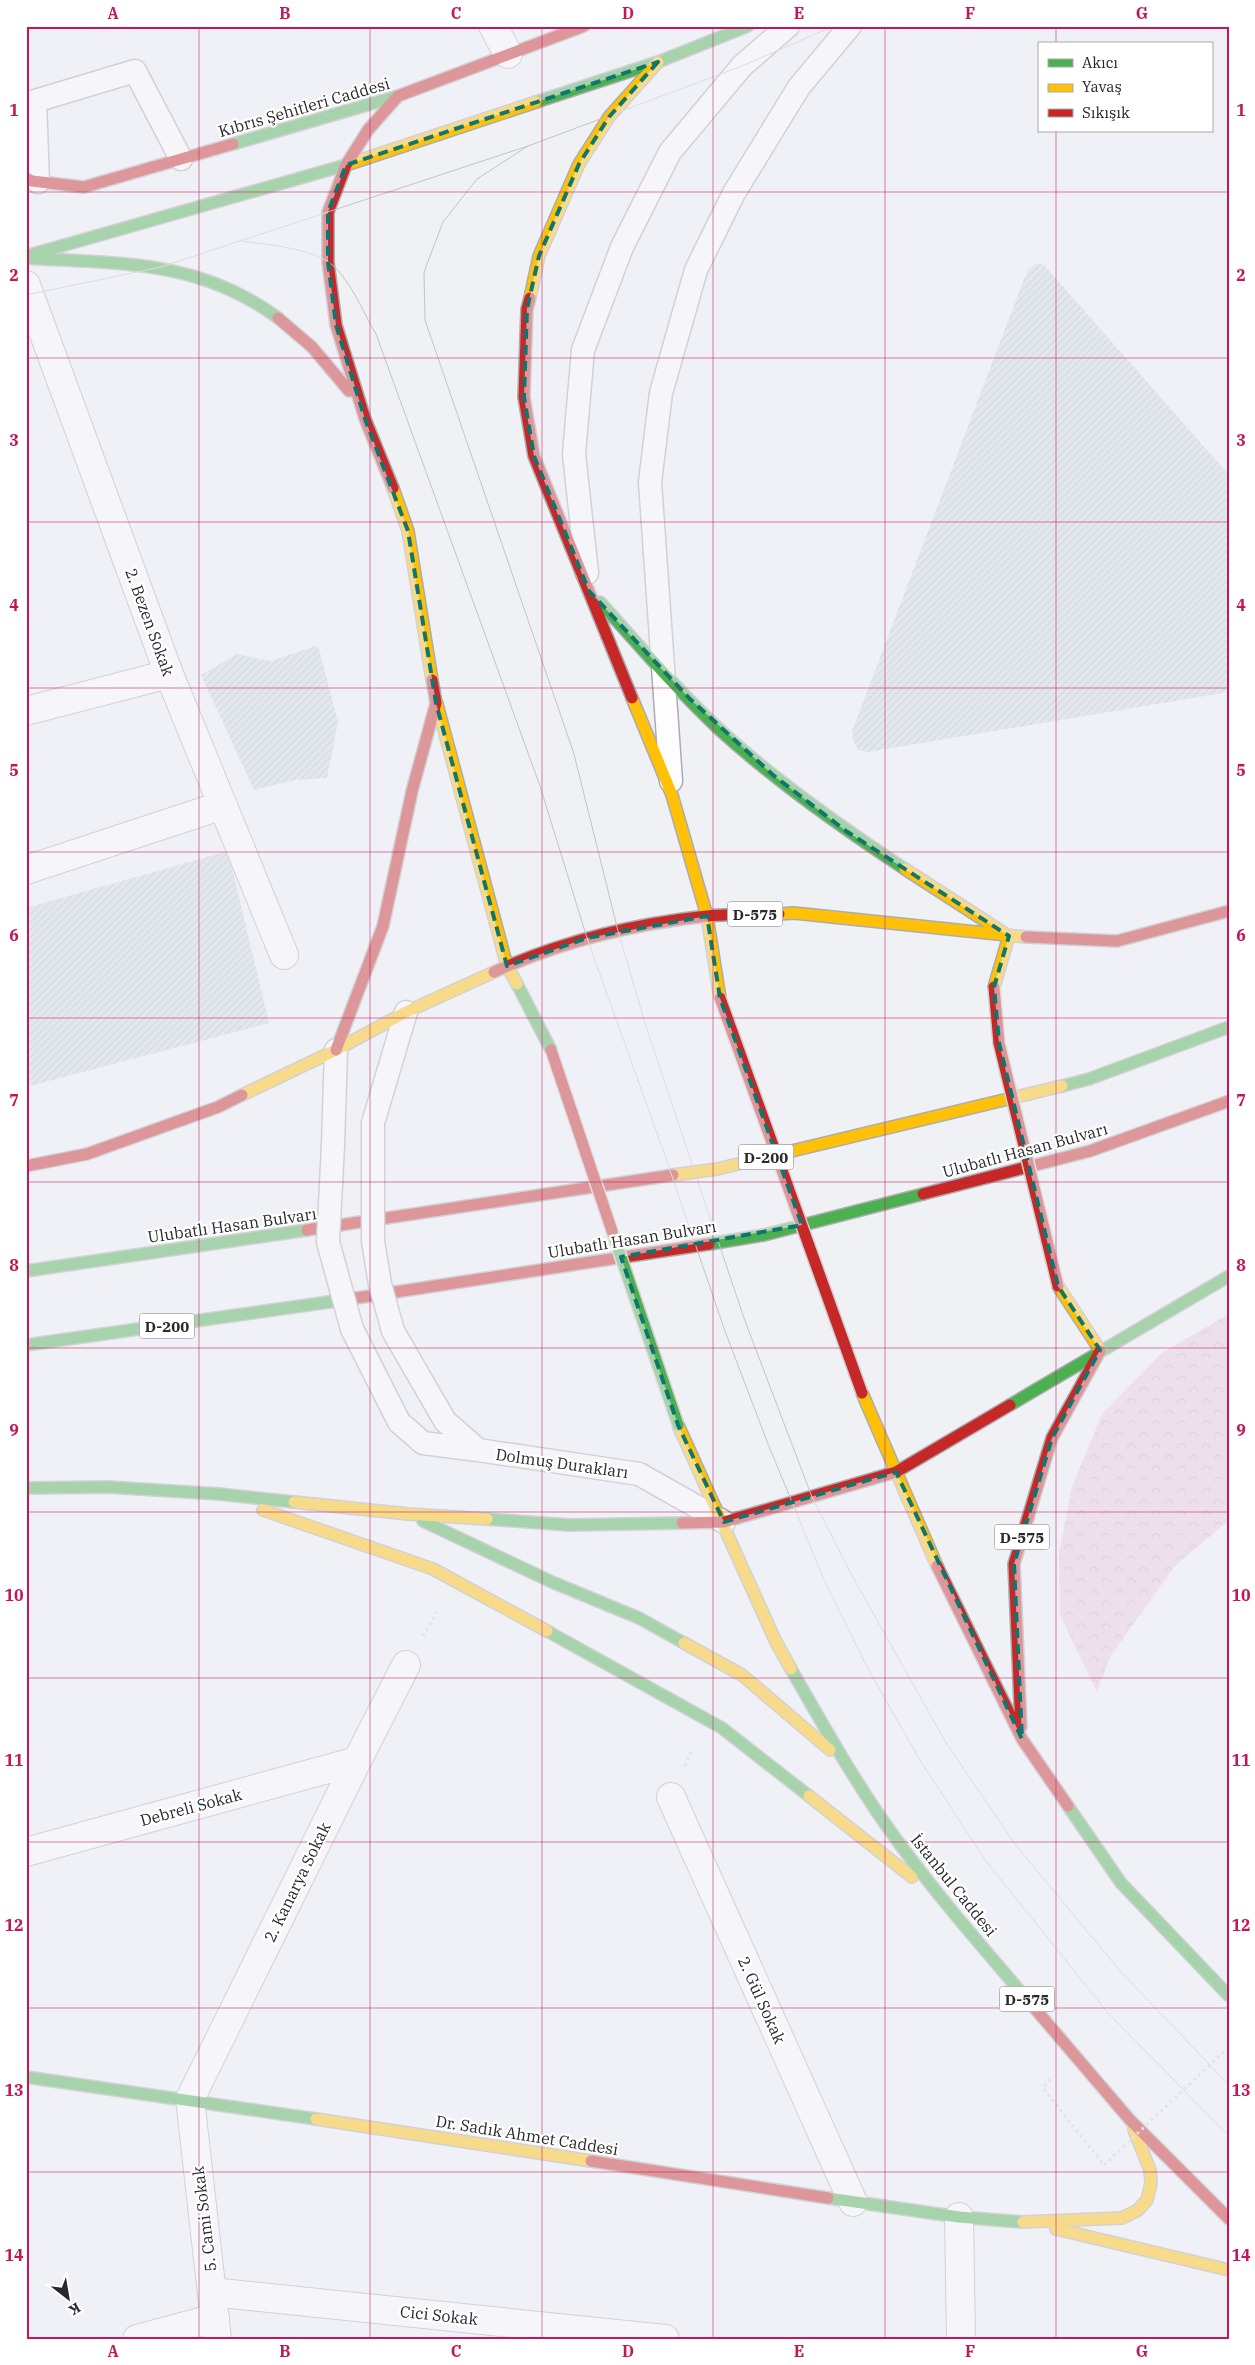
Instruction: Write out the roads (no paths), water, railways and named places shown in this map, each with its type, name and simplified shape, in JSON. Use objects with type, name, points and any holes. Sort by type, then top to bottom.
[{"type":"main road","name":"Kıbrıs Şehitleri Caddesi","points":[[32,180],[84,187],[398,96],[584,26]]},
{"type":"main road","points":[[26,257],[346,165],[658,62],[748,26]]},
{"type":"main road","points":[[658,62],[609,117],[579,164],[539,256],[527,309],[524,397],[534,456],[672,795],[707,916],[720,998],[862,1392],[932,1555],[1022,1739],[1121,1883],[1229,1996]]},
{"type":"main road","points":[[365,419],[336,325],[328,262],[328,212],[346,165],[368,130],[398,96]]},
{"type":"main road","points":[[26,257],[160,267],[213,280],[266,308],[328,363],[365,419]]},
{"type":"main road","name":"İstanbul Caddesi","points":[[365,419],[386,469],[408,531],[436,703],[507,966],[551,1050],[678,1425],[724,1522],[775,1640],[845,1763],[898,1842],[944,1902],[1130,2120],[1229,2220]]},
{"type":"main road","points":[[589,591],[735,744],[780,781],[846,830],[1009,936],[994,987],[999,1043],[1058,1286],[1100,1350]]},
{"type":"main road","points":[[336,1050],[383,926],[412,791],[436,703]]},
{"type":"main road","name":"D-575","points":[[507,966],[587,938],[707,916],[794,913],[1009,936],[1117,941],[1229,911]]},
{"type":"main road","points":[[26,1166],[87,1154],[218,1107],[336,1050],[406,1012],[507,966]]},
{"type":"main road","name":"Ulubatlı Hasan Bulvarı","points":[[26,1271],[717,1169],[1089,1078],[1229,1027]]},
{"type":"main road","name":"Ulubatlı Hasan Bulvarı","points":[[26,1345],[307,1306],[764,1235],[1090,1151],[1229,1101]]},
{"type":"main road","points":[[26,1488],[108,1487],[219,1494],[408,1514],[569,1525],[724,1522],[896,1472],[1100,1350],[1229,1276]]},
{"type":"main road","name":"D-575","points":[[1022,1739],[1014,1564],[1052,1438],[1100,1350]]},
{"type":"main road","points":[[219,1494],[433,1569],[645,1684],[722,1728],[944,1902]]},
{"type":"main road","points":[[408,1514],[552,1582],[639,1618],[742,1675],[845,1763]]},
{"type":"main road","name":"Dr. Sadık Ahmet Caddesi","points":[[26,2076],[190,2099],[853,2202],[959,2217],[1023,2222]]},
{"type":"main road","points":[[1023,2222],[1122,2218],[1138,2210],[1147,2200],[1151,2183],[1150,2170],[1130,2120]]},
{"type":"main road","points":[[1023,2222],[1229,2270]]},
{"type":"street","points":[[493,26],[508,54]]},
{"type":"street","name":"2. Bezen Sokak","points":[[26,285],[169,674],[284,955]]},
{"type":"street","points":[[26,711],[169,674]]},
{"type":"street","points":[[26,870],[223,806]]},
{"type":"street","name":"2. Kanarya Sokak","points":[[190,2099],[356,1761],[406,1665]]},
{"type":"street","name":"Debreli Sokak","points":[[26,1852],[356,1761]]},
{"type":"street","name":"2. Gül Sokak","points":[[671,1797],[853,2202]]},
{"type":"street","name":"5. Cami Sokak","points":[[190,2099],[214,2316]]},
{"type":"street","points":[[959,2217],[961,2339]]},
{"type":"street","name":"Cici Sokak","points":[[137,2339],[214,2316],[665,2339]]},
{"type":"lane","points":[[589,591],[574,454],[584,350],[622,247],[670,152],[742,66],[788,26]]},
{"type":"lane","points":[[672,795],[650,482],[661,392],[696,270],[731,200],[799,87],[850,26]]},
{"type":"lane","points":[[32,180],[35,101],[135,71],[181,159]]},
{"type":"lane","name":"Dolmuş Durakları","points":[[406,1012],[373,1123],[373,1241],[380,1284],[393,1331],[445,1422],[478,1450]]},
{"type":"lane","name":"Dolmuş Durakları","points":[[336,1050],[328,1242],[352,1329],[399,1422],[423,1443],[639,1474],[724,1522]]},
{"type":"tram line","points":[[26,295],[161,267],[528,146],[742,66],[834,26]]},
{"type":"tram line","points":[[528,146],[477,179],[443,222],[424,272],[425,320],[574,754],[618,931],[647,1030],[745,1321],[812,1497],[850,1572],[945,1741],[1014,1843],[1120,1971],[1229,2085]]},
{"type":"tram line","points":[[242,241],[297,250],[327,261],[335,267],[349,285],[376,334],[540,786],[587,938],[725,1331],[768,1444],[825,1582],[868,1669],[921,1762],[986,1861],[1107,2012],[1229,2136]]}]
